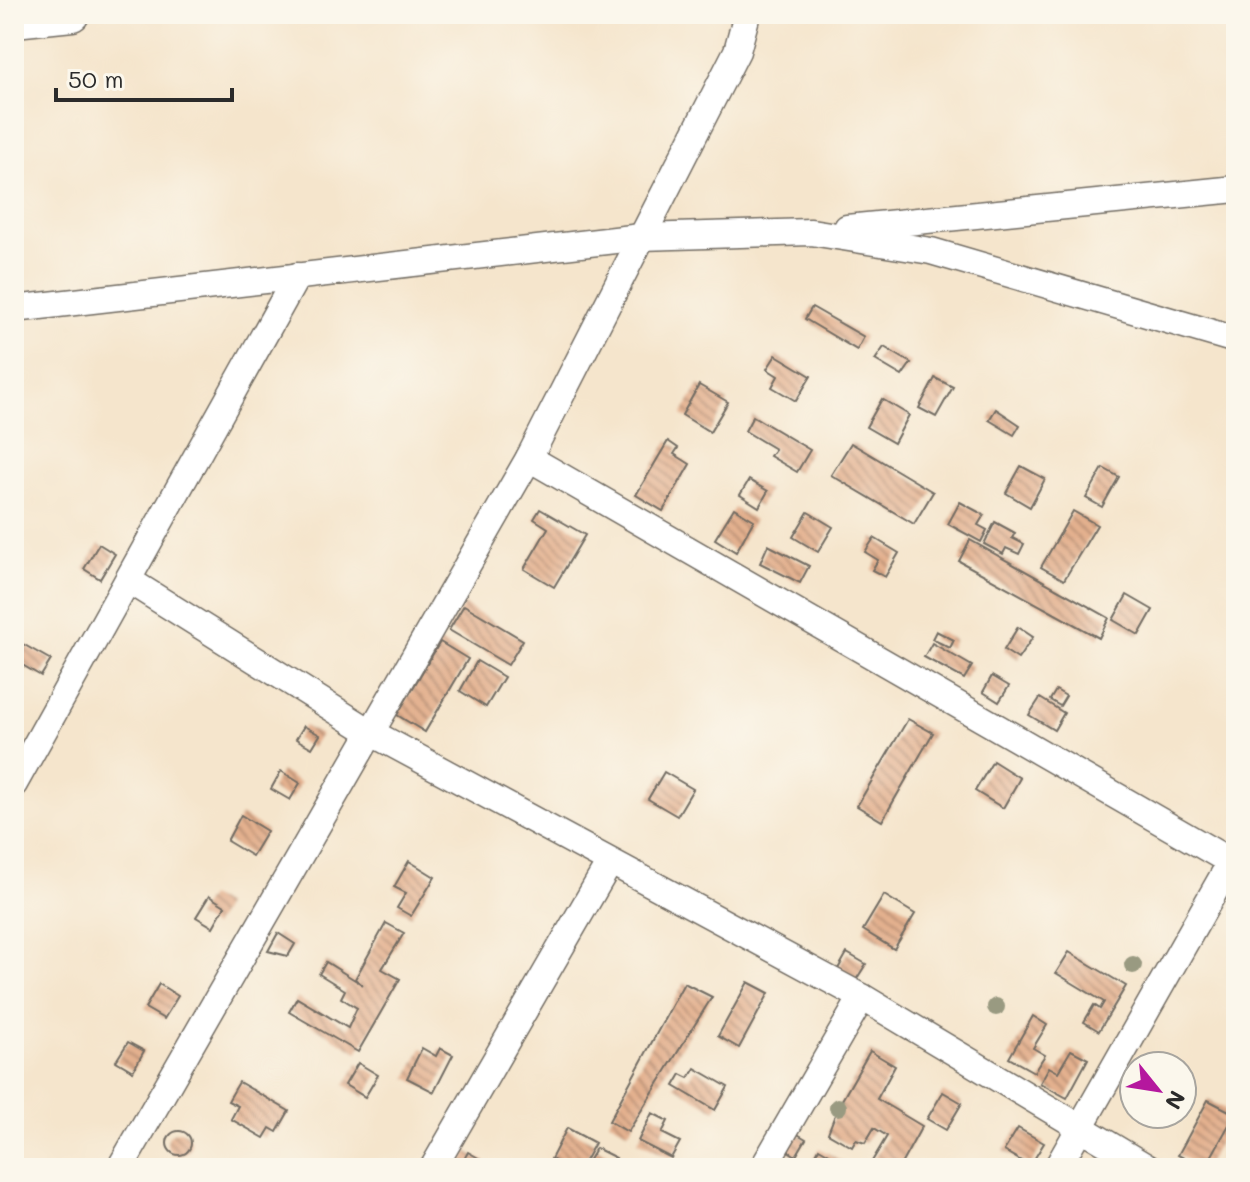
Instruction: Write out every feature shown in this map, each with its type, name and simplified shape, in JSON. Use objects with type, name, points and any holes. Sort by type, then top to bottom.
[{"type":"main road","points":[[14,20],[72,14]]},
{"type":"street","points":[[120,1168],[529,458],[737,51],[747,14]]},
{"type":"street","points":[[14,309],[641,237],[811,232],[1236,189]]},
{"type":"street","points":[[811,232],[931,251],[1236,340]]},
{"type":"street","points":[[14,784],[297,276]]},
{"type":"street","points":[[529,458],[1234,858],[1057,1168]]},
{"type":"street","points":[[128,580],[372,733],[862,997],[1148,1168]]},
{"type":"street","points":[[433,1168],[610,862]]},
{"type":"street","points":[[763,1168],[862,997]]},
{"type":"building","points":[[812,307],[864,337],[857,350],[805,319]]},
{"type":"building","points":[[884,347],[911,363],[902,376],[875,360]]},
{"type":"building","points":[[776,355],[811,376],[796,401],[772,387],[778,376],[767,369]]},
{"type":"building","points":[[935,378],[953,387],[936,417],[919,408]]},
{"type":"building","points":[[699,385],[728,402],[710,432],[682,415]]},
{"type":"building","points":[[882,399],[909,415],[894,443],[866,427]]},
{"type":"building","points":[[996,409],[1020,425],[1014,435],[989,420]]},
{"type":"building","points":[[753,416],[810,450],[797,472],[770,456],[775,449],[745,431]]},
{"type":"building","points":[[668,441],[678,448],[674,454],[690,464],[663,511],[636,495]]},
{"type":"building","points":[[851,443],[933,492],[914,524],[831,475]]},
{"type":"building","points":[[1021,466],[1045,479],[1030,507],[1006,493]]},
{"type":"building","points":[[1103,468],[1119,477],[1102,507],[1086,498]]},
{"type":"building","points":[[749,480],[768,491],[759,507],[740,495]]},
{"type":"building","points":[[960,502],[984,515],[978,525],[987,530],[981,542],[948,524]]},
{"type":"building","points":[[734,508],[754,520],[736,552],[715,539]]},
{"type":"building","points":[[540,509],[585,535],[554,587],[524,569],[548,528],[534,519]]},
{"type":"building","points":[[1073,511],[1097,525],[1064,580],[1041,567]]},
{"type":"building","points":[[808,512],[833,527],[818,552],[793,537]]},
{"type":"building","points":[[995,522],[1015,533],[1012,538],[1024,544],[1019,554],[1006,548],[1003,554],[984,544]]},
{"type":"building","points":[[874,538],[899,553],[885,577],[872,570],[878,560],[865,552]]},
{"type":"building","points":[[970,540],[1109,618],[1099,638],[959,561]]},
{"type":"building","points":[[99,544],[115,554],[100,579],[84,569]]},
{"type":"building","points":[[768,545],[809,566],[800,583],[760,563]]},
{"type":"building","points":[[1127,595],[1153,610],[1139,635],[1113,620]]},
{"type":"building","points":[[464,605],[523,640],[508,665],[449,630]]},
{"type":"building","points":[[1018,627],[1033,637],[1018,659],[1004,650]]},
{"type":"building","points":[[936,631],[954,640],[950,648],[932,639]]},
{"type":"building","points":[[440,642],[468,659],[425,732],[397,715]]},
{"type":"building","points":[[21,643],[51,660],[41,676],[14,660]]},
{"type":"building","points":[[932,643],[972,666],[964,679],[924,657]]},
{"type":"building","points":[[477,661],[504,677],[486,707],[460,691]]},
{"type":"building","points":[[992,676],[1009,686],[999,702],[983,692]]},
{"type":"building","points":[[1056,690],[1066,696],[1060,706],[1050,700]]},
{"type":"building","points":[[1040,698],[1064,713],[1054,730],[1029,715]]},
{"type":"building","points":[[908,719],[933,733],[882,821],[857,806]]},
{"type":"building","points":[[304,726],[320,735],[312,748],[296,739]]},
{"type":"building","points":[[993,761],[1020,778],[1003,808],[975,791]]},
{"type":"building","points":[[281,771],[300,783],[290,800],[271,789]]},
{"type":"building","points":[[664,772],[693,789],[677,816],[648,799]]},
{"type":"building","points":[[241,815],[267,831],[252,856],[227,841]]},
{"type":"building","points":[[409,861],[435,877],[411,916],[397,908],[406,893],[394,887]]},
{"type":"building","points":[[884,895],[915,914],[894,949],[863,930]]},
{"type":"building","points":[[209,896],[225,906],[213,927],[196,917]]},
{"type":"building","points":[[386,923],[404,933],[382,969],[400,979],[358,1052],[289,1012],[297,998],[348,1028],[357,1008],[341,998],[345,990],[319,974],[326,962],[363,985],[355,979]]},
{"type":"building","points":[[278,933],[295,944],[288,956],[268,951]]},
{"type":"building","points":[[1069,952],[1126,986],[1099,1031],[1084,1022],[1094,1005],[1100,1009],[1104,1002],[1056,973]]},
{"type":"building","points":[[847,953],[866,964],[856,980],[838,969]]},
{"type":"building","points":[[748,982],[769,993],[739,1048],[718,1036]]},
{"type":"building","points":[[684,983],[712,997],[628,1132],[609,1121]]},
{"type":"building","points":[[159,984],[178,996],[164,1019],[145,1008]]},
{"type":"building","points":[[1033,1016],[1047,1025],[1033,1048],[1045,1055],[1034,1072],[1009,1058]]},
{"type":"building","points":[[128,1042],[144,1051],[133,1071],[116,1061]]},
{"type":"building","points":[[422,1048],[436,1056],[440,1048],[453,1055],[434,1092],[407,1078]]},
{"type":"building","points":[[1071,1050],[1088,1059],[1067,1098],[1040,1083],[1049,1067],[1058,1072]]},
{"type":"building","points":[[870,1051],[895,1066],[877,1099],[922,1126],[899,1168],[868,1168],[887,1136],[874,1128],[865,1143],[856,1140],[852,1147],[828,1133],[838,1107]]},
{"type":"building","points":[[358,1063],[378,1075],[365,1097],[345,1085]]},
{"type":"building","points":[[695,1068],[728,1087],[715,1110],[674,1086],[681,1074],[689,1078]]},
{"type":"building","points":[[239,1082],[289,1111],[277,1132],[270,1128],[264,1138],[231,1119],[238,1106],[228,1101]]},
{"type":"building","points":[[943,1092],[962,1103],[946,1130],[927,1119]]},
{"type":"building","points":[[1208,1100],[1235,1114],[1205,1168],[1178,1155],[1192,1130],[1198,1130],[1198,1118]]},
{"type":"building","points":[[652,1113],[668,1121],[662,1133],[680,1142],[671,1158],[638,1141]]},
{"type":"building","points":[[567,1128],[595,1143],[581,1168],[568,1168],[551,1159]]},
{"type":"building","points":[[1018,1128],[1044,1143],[1030,1166],[1004,1151]]},
{"type":"building","points":[[179,1131],[190,1138],[191,1143],[184,1154],[179,1155],[168,1148],[167,1143],[174,1132]]},
{"type":"building","points":[[794,1132],[806,1139],[796,1156],[784,1148]]},
{"type":"building","points":[[596,1148],[616,1158],[610,1168],[584,1168]]},
{"type":"building","points":[[819,1148],[854,1168],[819,1168],[811,1163]]},
{"type":"building","points":[[468,1152],[496,1168],[459,1168]]}]
